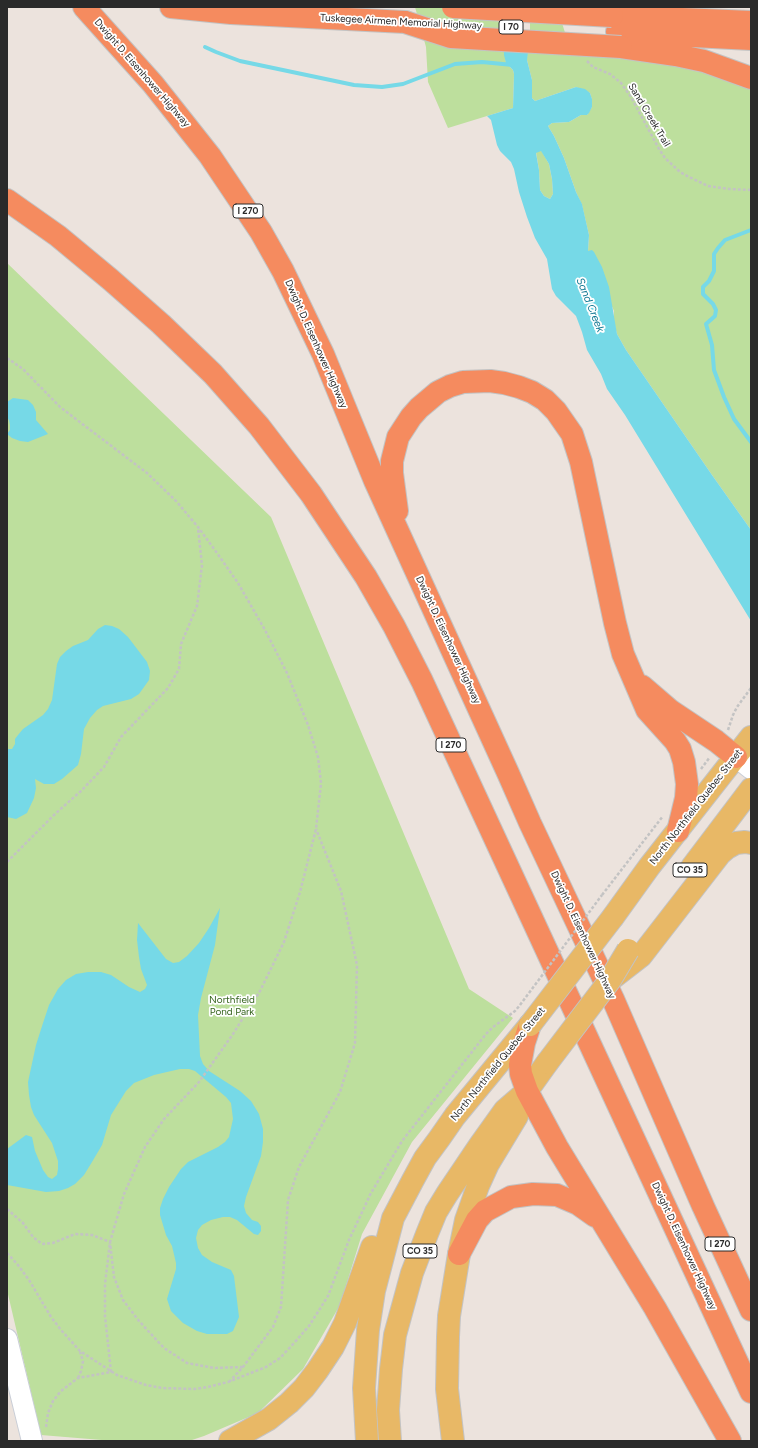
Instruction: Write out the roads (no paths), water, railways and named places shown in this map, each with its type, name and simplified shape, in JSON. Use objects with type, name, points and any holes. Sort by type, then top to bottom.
[{"type":"highway","name":"Dwight D. Eisenhower Highway","points":[[84,7],[163,95],[210,156],[261,232],[283,271],[307,319],[375,481],[530,823],[613,999],[703,1206],[751,1310]]},
{"type":"highway","name":"Tuskegee Airmen Memorial Highway","points":[[171,7],[231,13],[405,22],[452,37],[617,32]]},
{"type":"highway","points":[[453,7],[617,32],[751,39]]},
{"type":"highway","points":[[617,32],[751,22]]},
{"type":"highway","points":[[617,32],[676,55],[704,62],[751,78]]},
{"type":"highway","name":"Dwight D. Eisenhower Highway","points":[[7,200],[58,236],[111,280],[161,324],[213,374],[259,426],[307,488],[330,520],[366,577],[394,626],[422,681],[751,1392]]},
{"type":"highway","points":[[401,538],[393,485],[392,461],[398,438],[403,427],[415,412],[438,392],[463,382],[490,380],[504,382],[532,392],[545,400],[556,411],[572,434],[582,462],[615,623],[623,654],[647,710],[675,741],[680,749],[684,762],[687,784],[686,798],[678,831]]},
{"type":"highway","points":[[632,677],[671,711],[716,741],[743,763]]},
{"type":"highway","points":[[530,1025],[520,1060],[521,1074],[527,1091],[557,1147],[655,1308],[730,1441]]},
{"type":"highway","points":[[459,1254],[471,1229],[485,1211],[511,1197],[519,1195],[543,1193],[557,1195],[578,1204],[602,1222]]},
{"type":"main road","name":"North Northfield Quebec Street","points":[[367,1441],[364,1388],[368,1323],[374,1291],[393,1218],[422,1164],[455,1116],[530,1025],[678,831],[743,763],[751,738]]},
{"type":"main road","name":"CO 35","points":[[390,1441],[388,1410],[393,1350],[402,1308],[419,1254],[436,1212],[460,1173],[505,1110],[527,1091],[610,980],[631,956],[751,789]]},
{"type":"main road","points":[[631,956],[641,956],[720,854],[727,848],[736,844],[745,842],[751,843]]},
{"type":"main road","points":[[453,1441],[447,1388],[449,1316],[466,1220],[478,1186],[488,1164],[516,1118],[527,1091]]},
{"type":"main road","points":[[230,1441],[249,1431],[279,1411],[304,1388],[317,1371],[333,1347],[354,1303],[371,1248],[393,1218]]},
{"type":"street","points":[[7,1339],[39,1436]]},
{"type":"water","name":"Sand Creek","points":[[503,7],[528,52],[527,60],[532,80],[532,98],[535,101],[576,87],[585,89],[590,93],[592,107],[587,115],[581,115],[569,122],[552,123],[548,126],[564,158],[576,192],[582,204],[589,235],[588,251],[592,250],[594,252],[602,267],[609,287],[617,334],[626,350],[751,530],[751,621],[625,415],[607,389],[601,374],[587,350],[576,316],[556,296],[552,289],[547,259],[535,238],[527,217],[514,169],[511,162],[500,151],[497,145],[491,120],[487,116],[513,108],[514,74],[513,70],[506,63],[504,55]],"holes":[[[541,151],[549,164],[553,194],[550,199],[544,196],[540,190],[536,153]]]},
{"type":"water","points":[[13,398],[28,400],[33,405],[36,412],[36,420],[48,434],[28,442],[12,438],[7,434],[10,430],[10,425],[7,418],[7,402]]},
{"type":"water","points":[[105,625],[119,629],[128,637],[147,662],[150,671],[149,680],[139,694],[131,699],[103,706],[97,710],[90,718],[84,729],[78,765],[54,784],[44,784],[35,779],[36,788],[34,798],[27,813],[16,819],[7,817],[7,749],[12,749],[15,744],[15,739],[23,729],[43,715],[48,709],[52,700],[57,664],[60,657],[73,646],[88,640],[98,629]]},
{"type":"water","points":[[220,908],[215,945],[198,1015],[200,1056],[203,1064],[209,1071],[240,1091],[251,1101],[259,1114],[263,1129],[261,1156],[244,1206],[246,1213],[252,1220],[258,1222],[261,1226],[261,1231],[258,1235],[254,1234],[237,1220],[230,1217],[211,1220],[202,1225],[198,1230],[196,1238],[198,1248],[202,1255],[212,1262],[231,1270],[234,1276],[239,1317],[233,1331],[227,1334],[207,1334],[197,1331],[183,1323],[171,1311],[167,1299],[176,1269],[176,1263],[172,1246],[166,1235],[160,1215],[160,1208],[169,1187],[181,1169],[188,1162],[218,1147],[229,1137],[233,1119],[231,1103],[226,1097],[195,1071],[189,1069],[180,1069],[154,1075],[134,1083],[126,1091],[111,1115],[102,1145],[84,1175],[75,1184],[59,1191],[46,1192],[7,1185],[7,1149],[26,1135],[32,1137],[35,1151],[43,1170],[48,1177],[52,1179],[57,1175],[58,1161],[52,1143],[34,1115],[31,1107],[28,1082],[36,1045],[43,1023],[49,1005],[58,989],[66,980],[76,974],[101,972],[111,975],[129,987],[140,992],[145,989],[147,985],[141,969],[139,957],[137,940],[138,923],[166,959],[173,963],[179,962],[199,943]]},
{"type":"waterway","points":[[205,47],[240,61],[354,85],[382,87],[403,84],[455,64],[482,62],[513,65]]},
{"type":"waterway","points":[[751,230],[725,240],[718,248],[714,254],[714,271],[709,281],[703,287],[703,294],[713,304],[716,310],[715,316],[706,324],[712,345],[714,370],[734,419],[751,442]]},
{"type":"park label","name":"Northfield Pond Park","points":[[232,1006]]}]
